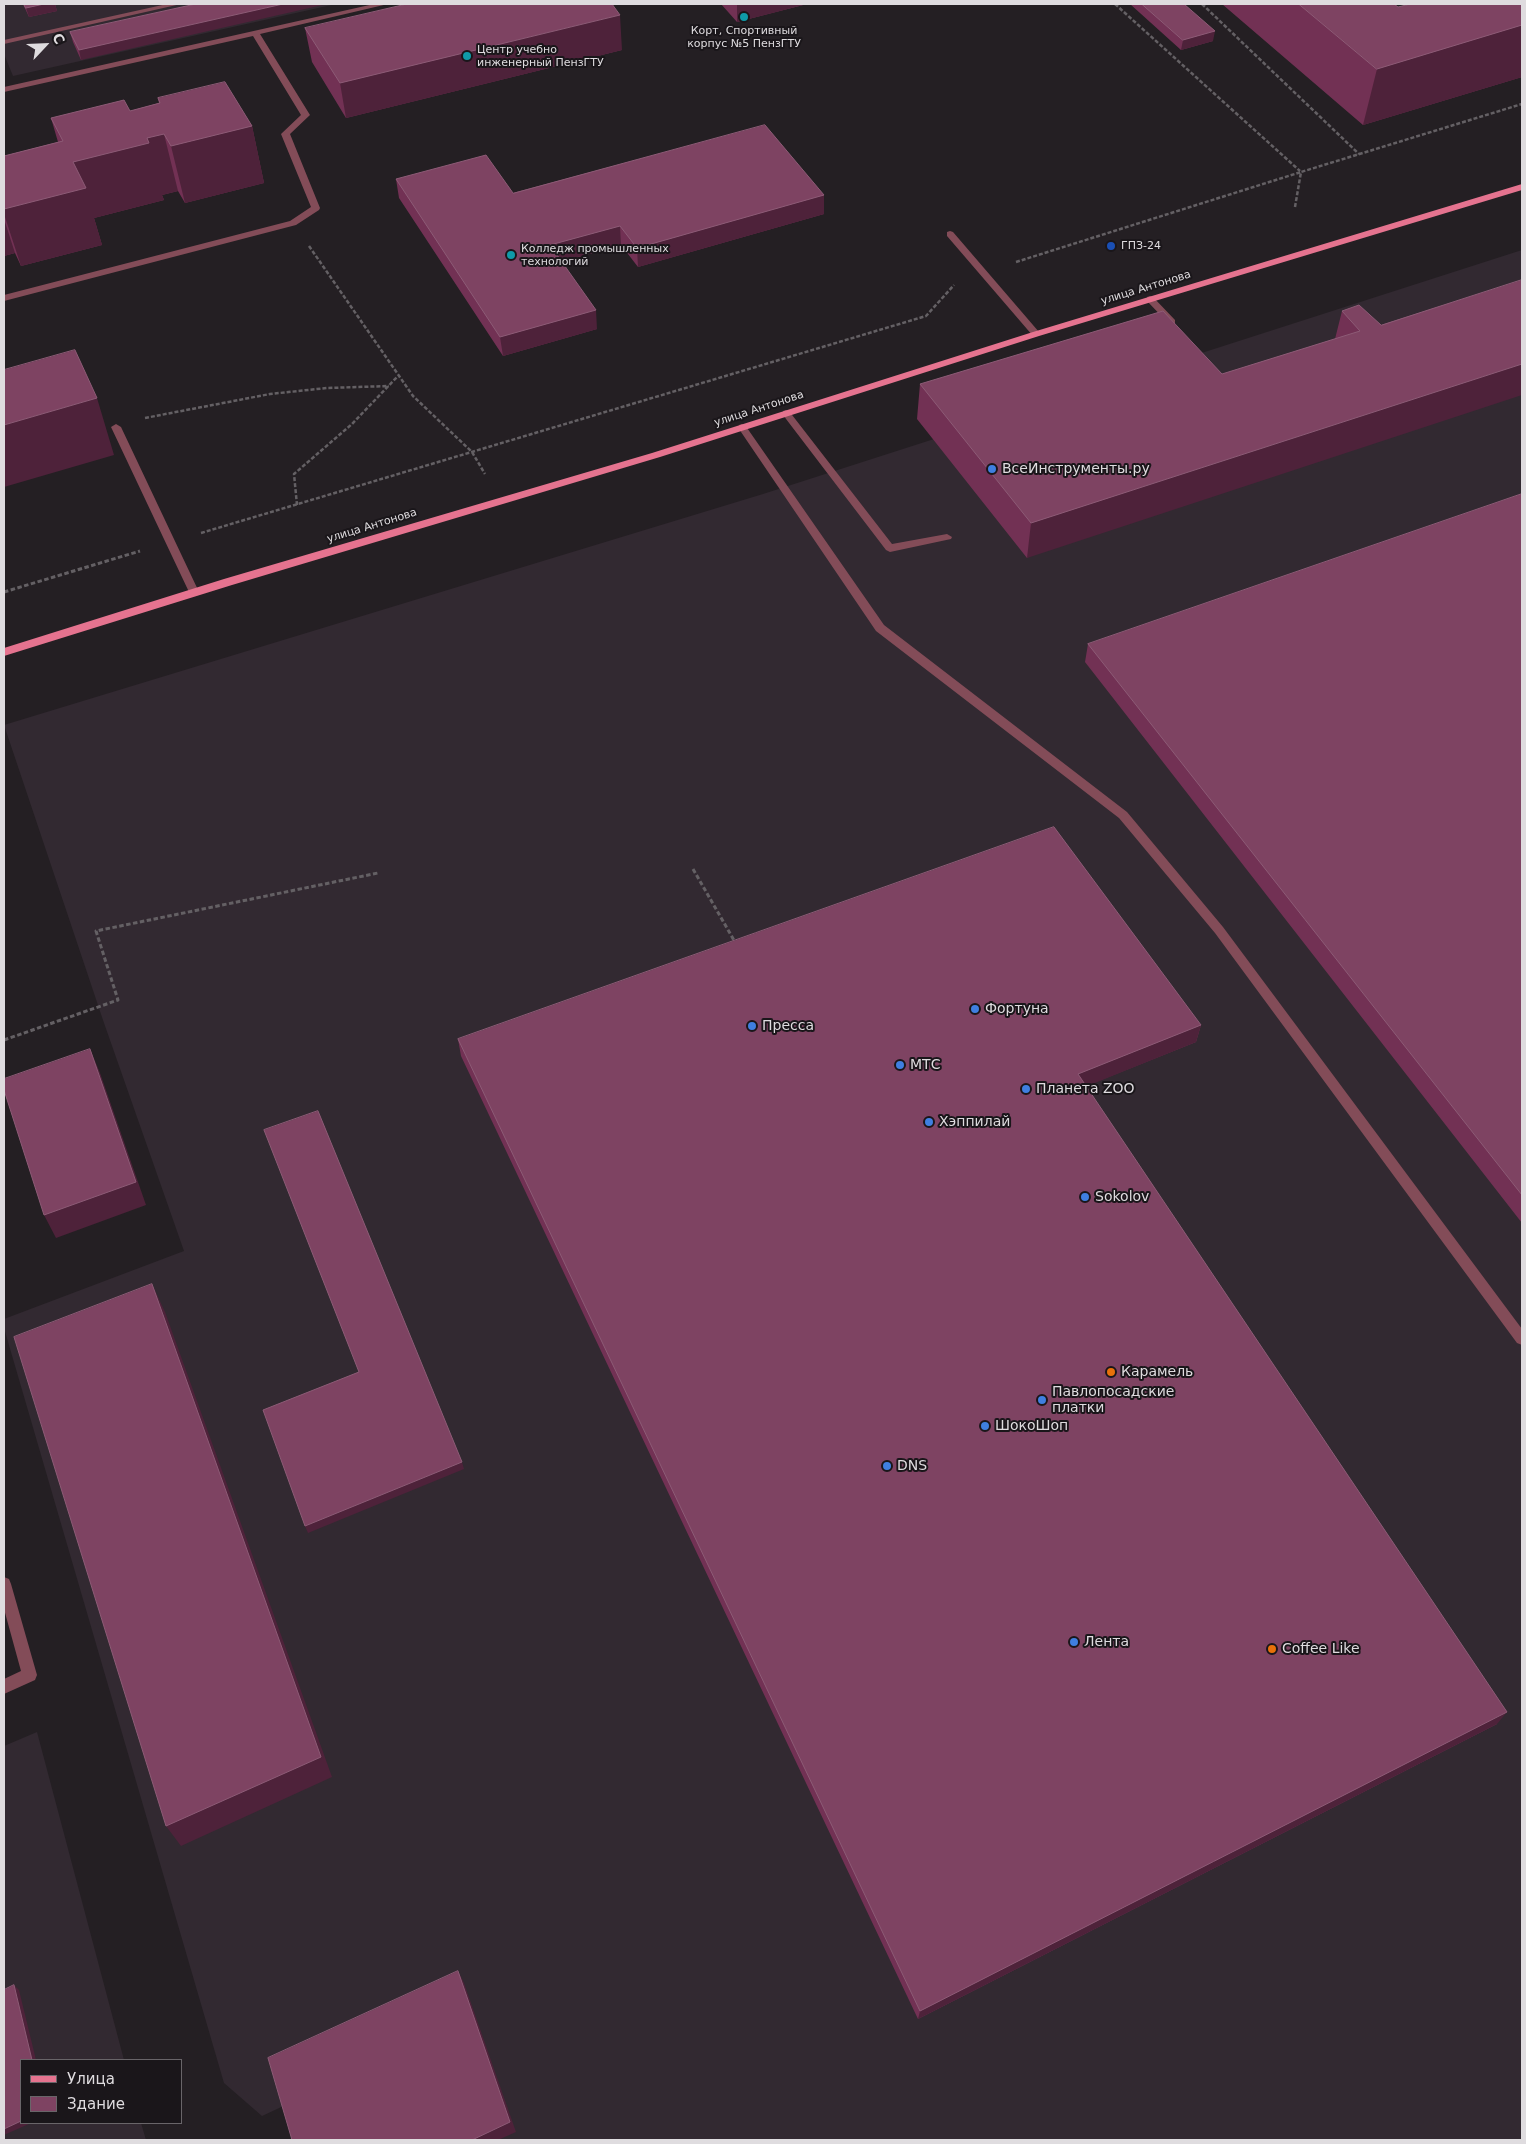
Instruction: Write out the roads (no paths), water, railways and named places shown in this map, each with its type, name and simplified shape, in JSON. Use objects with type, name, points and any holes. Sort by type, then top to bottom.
[{"type":"main road","name":"улица Антонова","points":[[4,652],[194,592],[742,427],[1150,299],[1522,187]]},
{"type":"lane","points":[[4,42],[177,4]]},
{"type":"lane","points":[[4,88],[384,4]]},
{"type":"lane","points":[[4,298],[293,223],[316,208],[285,134],[306,115],[255,32]]},
{"type":"lane","points":[[950,234],[1036,334]]},
{"type":"lane","points":[[1150,299],[1178,328]]},
{"type":"lane","points":[[786,413],[890,548],[948,537]]},
{"type":"lane","points":[[742,427],[880,628],[1123,815],[1219,930],[1522,1339]]},
{"type":"lane","points":[[116,428],[194,592]]},
{"type":"lane","points":[[4,1585],[30,1675],[4,1687]]},
{"type":"place","name":"Корт, Спортивный корпус №5 ПензГТУ","points":[[744,17]]},
{"type":"place","name":"Центр учебно инженерный ПензГТУ","points":[[467,56]]},
{"type":"place","name":"ГПЗ-24","points":[[1111,246]]},
{"type":"place","name":"Колледж промышленных технологий","points":[[511,255]]},
{"type":"place","name":"ВсеИнструменты.ру","points":[[992,469]]},
{"type":"place","name":"Фортуна","points":[[975,1009]]},
{"type":"place","name":"Пресса","points":[[752,1026]]},
{"type":"place","name":"МТС","points":[[900,1065]]},
{"type":"place","name":"Планета ZOO","points":[[1026,1089]]},
{"type":"place","name":"Хэппилай","points":[[929,1122]]},
{"type":"place","name":"Sokolov","points":[[1085,1197]]},
{"type":"place","name":"Карамель","points":[[1111,1372]]},
{"type":"place","name":"Павлопосадские платки","points":[[1042,1400]]},
{"type":"place","name":"ШокоШоп","points":[[985,1426]]},
{"type":"place","name":"DNS","points":[[887,1466]]},
{"type":"place","name":"Лента","points":[[1074,1642]]},
{"type":"place","name":"Coffee Like","points":[[1272,1649]]}]
